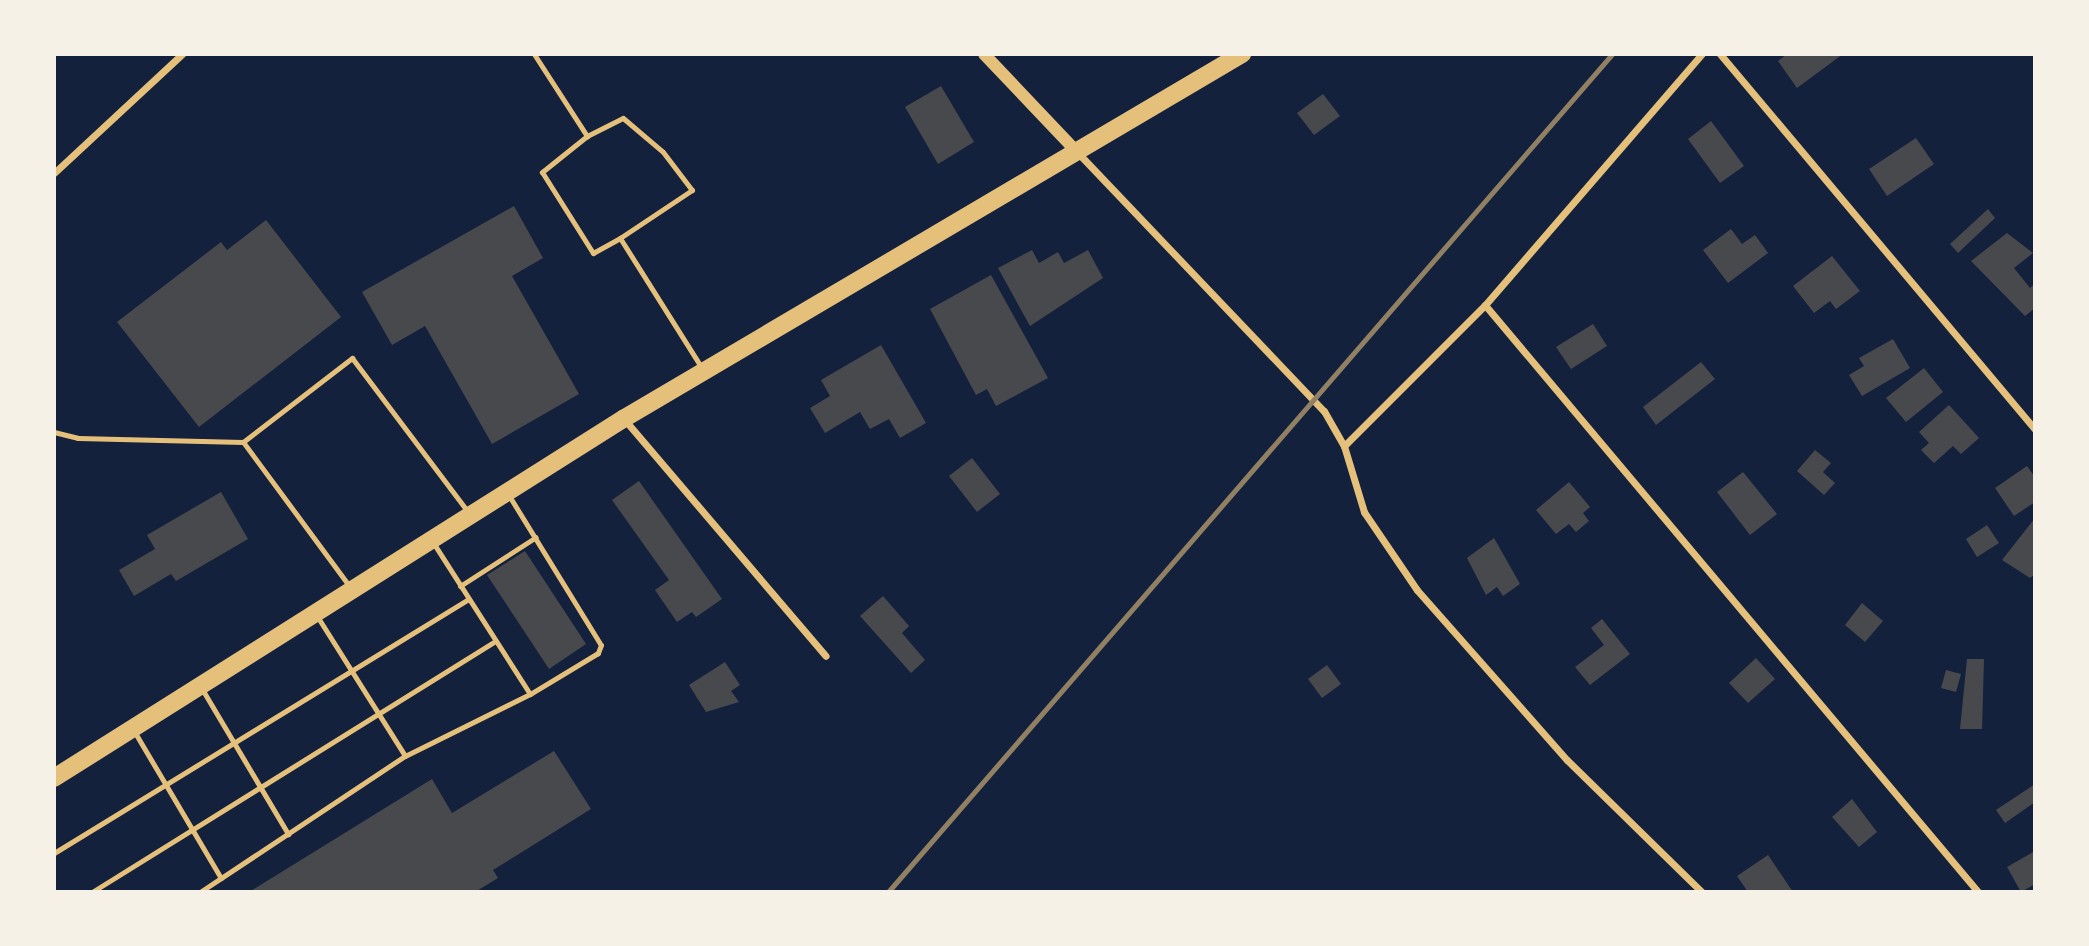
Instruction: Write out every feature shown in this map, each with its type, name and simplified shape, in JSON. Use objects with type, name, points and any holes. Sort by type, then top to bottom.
[{"type":"main road","points":[[54,778],[623,419],[1079,154],[1242,54]]},
{"type":"street","points":[[54,173],[182,54]]},
{"type":"street","points":[[984,54],[1314,398],[1344,446],[1364,512],[1417,590],[1567,760],[1702,892]]},
{"type":"street","points":[[1344,446],[1485,305],[1702,54]]},
{"type":"street","points":[[1720,54],[2035,429]]},
{"type":"street","points":[[1485,305],[1978,892]]},
{"type":"street","points":[[623,419],[826,656]]},
{"type":"lane","points":[[534,54],[587,136]]},
{"type":"lane","points":[[623,118],[663,152],[692,190],[620,238],[593,253],[542,172],[587,136],[623,118]]},
{"type":"lane","points":[[620,238],[704,371]]},
{"type":"lane","points":[[54,432],[78,438],[243,442],[352,358],[470,515]]},
{"type":"lane","points":[[243,442],[352,590]]},
{"type":"lane","points":[[200,892],[405,756],[530,694],[601,645],[507,492]]},
{"type":"lane","points":[[460,586],[536,537]]},
{"type":"lane","points":[[431,540],[494,642],[530,694]]},
{"type":"lane","points":[[54,853],[468,599]]},
{"type":"lane","points":[[315,613],[405,756]]},
{"type":"lane","points":[[92,892],[494,642]]},
{"type":"lane","points":[[200,686],[288,834]]},
{"type":"lane","points":[[133,729],[221,878]]},
{"type":"building","points":[[1787,54],[1843,54],[1797,88],[1778,61]]},
{"type":"building","points":[[941,86],[974,142],[938,164],[905,107]]},
{"type":"building","points":[[1323,94],[1340,116],[1314,135],[1297,113]]},
{"type":"building","points":[[1711,121],[1744,166],[1720,183],[1688,139]]},
{"type":"building","points":[[1916,138],[1934,164],[1887,196],[1869,169]]},
{"type":"building","points":[[514,206],[543,258],[512,276],[579,394],[492,444],[425,326],[392,345],[362,292]]},
{"type":"building","points":[[1988,209],[1995,218],[1958,253],[1950,244]]},
{"type":"building","points":[[266,220],[341,317],[199,427],[117,322],[221,242],[227,250]]},
{"type":"building","points":[[1731,229],[1742,244],[1755,235],[1768,253],[1728,283],[1703,250]]},
{"type":"building","points":[[2007,233],[2033,253],[2014,268],[2030,288],[2035,284],[2035,308],[2025,316],[1971,261]]},
{"type":"building","points":[[1032,250],[1039,263],[1058,252],[1064,263],[1088,250],[1103,278],[1030,326],[998,268]]},
{"type":"building","points":[[1832,256],[1860,291],[1836,309],[1830,301],[1814,313],[1793,286]]},
{"type":"building","points":[[991,275],[1048,378],[996,406],[987,389],[976,395],[930,309]]},
{"type":"building","points":[[1593,324],[1607,346],[1571,369],[1556,347]]},
{"type":"building","points":[[1893,339],[1910,368],[1862,396],[1849,375],[1864,366],[1859,358]]},
{"type":"building","points":[[881,345],[926,423],[900,438],[889,419],[870,429],[860,412],[825,433],[810,408],[830,396],[821,380]]},
{"type":"building","points":[[1701,362],[1715,379],[1656,425],[1643,407]]},
{"type":"building","points":[[1924,368],[1943,392],[1906,422],[1886,398]]},
{"type":"building","points":[[1949,405],[1979,438],[1961,454],[1953,446],[1934,463],[1921,450],[1929,443],[1919,432]]},
{"type":"building","points":[[1815,450],[1831,463],[1823,472],[1835,483],[1824,495],[1797,471]]},
{"type":"building","points":[[972,458],[1000,494],[977,512],[949,476]]},
{"type":"building","points":[[2027,466],[2035,477],[2035,502],[2014,516],[1995,488]]},
{"type":"building","points":[[1743,472],[1777,514],[1750,535],[1717,492]]},
{"type":"building","points":[[639,481],[722,599],[696,617],[692,612],[677,622],[655,590],[669,580],[612,500]]},
{"type":"building","points":[[1569,482],[1590,507],[1583,513],[1589,521],[1576,532],[1569,524],[1556,534],[1536,510]]},
{"type":"building","points":[[221,492],[248,539],[176,581],[171,574],[134,596],[119,570],[155,549],[147,535]]},
{"type":"building","points":[[2035,518],[2035,574],[2030,578],[2002,560]]},
{"type":"building","points":[[1987,525],[1999,543],[1977,557],[1966,539]]},
{"type":"building","points":[[1494,538],[1520,584],[1503,596],[1497,587],[1486,595],[1467,558]]},
{"type":"building","points":[[525,551],[586,644],[549,669],[487,575]]},
{"type":"building","points":[[883,596],[909,626],[902,633],[925,660],[911,673],[860,616]]},
{"type":"building","points":[[1862,603],[1883,621],[1865,642],[1845,625]]},
{"type":"building","points":[[1602,619],[1630,654],[1590,685],[1575,667],[1604,645],[1591,628]]},
{"type":"building","points":[[1756,658],[1775,679],[1748,703],[1729,683]]},
{"type":"building","points":[[1967,659],[1984,659],[1982,729],[1960,729]]},
{"type":"building","points":[[725,662],[740,685],[731,691],[739,702],[706,712],[689,685]]},
{"type":"building","points":[[1327,665],[1341,684],[1322,698],[1308,679]]},
{"type":"building","points":[[1946,670],[1961,674],[1956,692],[1941,688]]},
{"type":"building","points":[[554,751],[591,809],[493,870],[498,878],[475,892],[249,892],[432,779],[452,813]]},
{"type":"building","points":[[2035,784],[2035,802],[2005,823],[1996,810]]},
{"type":"building","points":[[1852,799],[1877,832],[1859,847],[1832,817]]},
{"type":"building","points":[[2035,851],[2035,884],[2021,892],[2007,867]]},
{"type":"building","points":[[1768,855],[1793,892],[1748,892],[1737,876]]},
{"type":"railway","points":[[888,892],[1612,54]]}]
